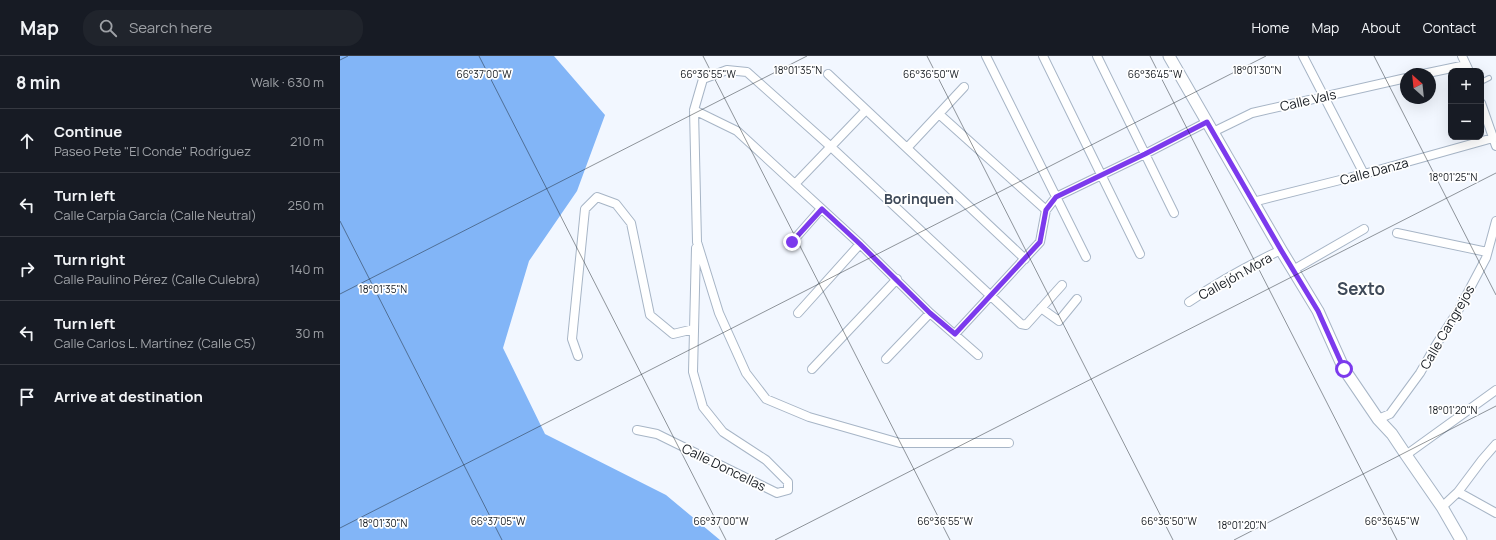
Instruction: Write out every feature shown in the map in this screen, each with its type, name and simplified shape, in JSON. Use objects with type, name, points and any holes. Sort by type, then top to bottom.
[{"type":"street","points":[[986,56],[1086,257]]},
{"type":"street","points":[[1043,56],[1140,254]]},
{"type":"street","points":[[1097,56],[1174,213]]},
{"type":"street","points":[[1168,56],[1318,311],[1344,369],[1378,419],[1392,434],[1442,507],[1461,540]]},
{"type":"street","points":[[1303,56],[1364,174]]},
{"type":"street","points":[[1462,56],[1468,68]]},
{"type":"street","points":[[1009,443],[900,443],[809,417],[766,398],[746,373],[720,313],[697,242],[694,110],[703,79],[726,70],[747,72],[830,146],[1020,324],[1026,325],[1062,285]]},
{"type":"street","points":[[1436,72],[1448,71]]},
{"type":"street","points":[[828,74],[1025,259]]},
{"type":"street","name":"Calle Vals","points":[[1056,197],[1145,154],[1210,127],[1252,113],[1400,79]]},
{"type":"street","points":[[907,148],[964,87]]},
{"type":"street","points":[[1481,104],[1495,142]]},
{"type":"street","points":[[694,110],[737,131],[860,244],[930,313],[978,355]]},
{"type":"street","points":[[795,184],[866,110]]},
{"type":"street","points":[[939,114],[1046,210]]},
{"type":"street","name":"Calle Danza","points":[[1253,202],[1495,142]]},
{"type":"street","points":[[578,356],[572,339],[585,209],[597,197],[616,204],[631,224],[650,315],[674,334],[694,329]]},
{"type":"street","points":[[955,334],[1040,242],[1046,210],[1056,197]]},
{"type":"street","points":[[792,242],[822,209]]},
{"type":"street","name":"Calle Cangrejos","points":[[1378,419],[1390,414],[1420,373],[1458,310],[1486,258],[1496,221]]},
{"type":"street","points":[[1293,270],[1364,229]]},
{"type":"street","points":[[1397,233],[1487,252]]},
{"type":"street","name":"Calle Doncellas","points":[[637,430],[657,434],[777,493],[788,490],[788,482],[766,460],[723,432],[703,407],[693,372],[697,242]]},
{"type":"street","points":[[798,312],[860,244]]},
{"type":"street","name":"Callejón Mora","points":[[1189,302],[1229,277],[1281,250]]},
{"type":"street","points":[[812,369],[897,279]]},
{"type":"street","points":[[1041,308],[1059,320],[1077,299]]},
{"type":"street","points":[[886,359],[930,313]]},
{"type":"street","points":[[1406,455],[1496,390]]},
{"type":"street","points":[[1442,507],[1458,492],[1496,444]]},
{"type":"street","points":[[1458,492],[1496,513]]},
{"type":"lane","points":[[1484,81],[1490,78]]},
{"type":"shaded area","points":[[340,56],[554,56],[605,115],[577,191],[529,261],[503,348],[545,434],[666,495],[720,540],[340,540]]},
{"type":"district","name":"Borinquen","points":[[919,199]]},
{"type":"district","name":"Sexto","points":[[1361,289]]},
{"type":"route","points":[[792,242],[822,209],[897,279],[930,313],[955,334],[1040,242],[1046,210],[1056,197],[1207,122],[1318,311],[1344,369]]}]
